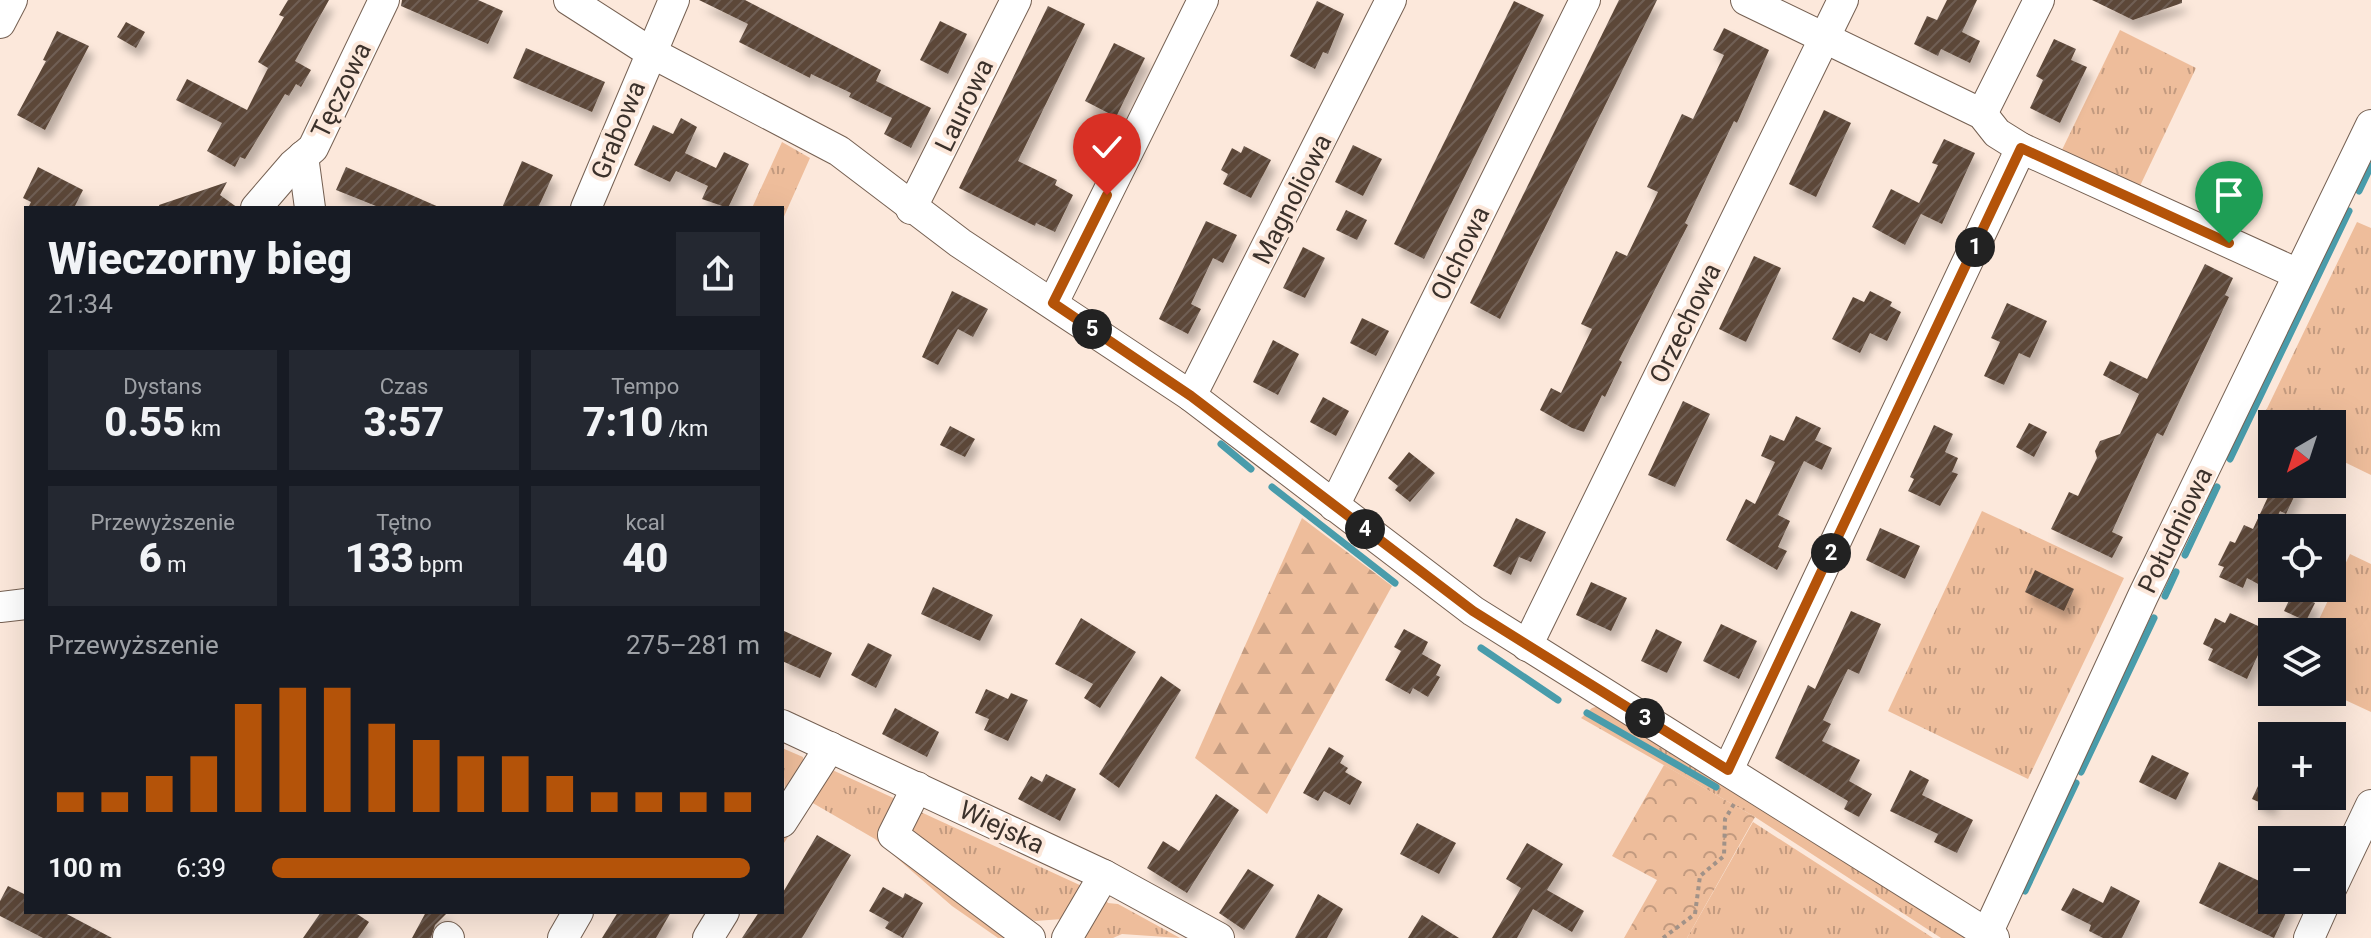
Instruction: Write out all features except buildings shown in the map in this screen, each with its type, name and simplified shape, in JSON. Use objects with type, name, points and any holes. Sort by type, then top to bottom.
[{"type":"street","points":[[0,23],[12,0]]},
{"type":"street","name":"Tęczowa","points":[[258,206],[313,148],[327,126],[384,0]]},
{"type":"street","points":[[569,0],[650,52],[839,151],[911,209],[1191,396],[1420,572],[1527,646],[1737,775],[1989,937]]},
{"type":"street","name":"Grabowa","points":[[587,206],[674,0]]},
{"type":"street","name":"Laurowa","points":[[911,209],[1016,0]]},
{"type":"street","points":[[1053,303],[1203,0]]},
{"type":"street","name":"Magnoliowa","points":[[1191,396],[1391,0]]},
{"type":"street","name":"Olchowa","points":[[1334,506],[1585,0]]},
{"type":"street","points":[[1746,0],[1982,114],[1997,133],[2021,148],[2298,274]]},
{"type":"street","name":"Orzechowa","points":[[1527,646],[1843,0]]},
{"type":"street","points":[[1982,114],[2039,0]]},
{"type":"street","name":"Południowa","points":[[1989,937],[2060,773],[2371,125]]},
{"type":"street","points":[[1737,775],[2021,148]]},
{"type":"street","points":[[303,156],[310,206]]},
{"type":"street","points":[[0,607],[24,604]]},
{"type":"street","name":"Wiejska","points":[[784,726],[1104,875],[1219,938]]},
{"type":"street","points":[[784,819],[830,747]]},
{"type":"street","points":[[917,787],[893,835],[1030,938]]},
{"type":"street","points":[[2346,858],[2371,805]]},
{"type":"street","points":[[1067,938],[1104,875]]},
{"type":"street","points":[[563,938],[577,914]]},
{"type":"street","points":[[708,938],[723,914]]},
{"type":"street","points":[[2309,938],[2320,914]]},
{"type":"path","points":[[1663,938],[1695,914],[1700,876],[1724,856],[1725,819],[1737,775]]},
{"type":"green space","points":[[2120,30],[2196,68],[2139,188],[2060,154]]},
{"type":"green space","points":[[782,142],[810,158],[784,216],[784,206],[753,206]]},
{"type":"green space","points":[[2357,222],[2371,228],[2371,475],[2346,463],[2346,410],[2266,410]]},
{"type":"green space","points":[[1982,511],[2124,578],[2028,779],[1888,711]]},
{"type":"green space","points":[[1302,518],[1392,586],[1267,814],[1195,758]]},
{"type":"green space","points":[[2350,554],[2371,564],[2371,712],[2346,700],[2346,618],[2320,618],[2327,602],[2346,602],[2346,562]]},
{"type":"green space","points":[[1603,705],[1963,932],[1965,938],[1941,938],[1755,817],[1581,718],[1592,708]]},
{"type":"green space","points":[[784,749],[803,757],[804,767],[785,791]]},
{"type":"green space","points":[[1664,765],[1755,817],[1687,938],[1624,938],[1657,880],[1612,856]]},
{"type":"green space","points":[[828,768],[900,801],[883,833],[1001,928],[1004,938],[998,938],[952,906],[875,839],[811,802],[784,843],[784,827]]},
{"type":"green space","points":[[912,808],[1084,887],[1063,919],[1035,921],[1003,904],[912,833]]},
{"type":"green space","points":[[1753,822],[1933,938],[1687,938]]},
{"type":"green space","points":[[1105,899],[1180,938],[1122,934],[1113,938],[1075,938]]},
{"type":"waterway","points":[[2359,191],[2371,166]]},
{"type":"waterway","points":[[2230,459],[2349,211]]},
{"type":"waterway","points":[[1221,444],[1251,469]]},
{"type":"waterway","points":[[1272,487],[1395,583]]},
{"type":"waterway","points":[[2185,555],[2217,487]]},
{"type":"waterway","points":[[2165,596],[2176,572]]},
{"type":"waterway","points":[[2081,772],[2154,618]]},
{"type":"waterway","points":[[1481,648],[1558,700]]},
{"type":"waterway","points":[[1587,713],[1716,787]]},
{"type":"waterway","points":[[2025,891],[2076,783]]},
{"type":"route","points":[[1107,195],[1053,303],[1191,396],[1473,611],[1728,770],[2021,148],[2229,243]]}]
